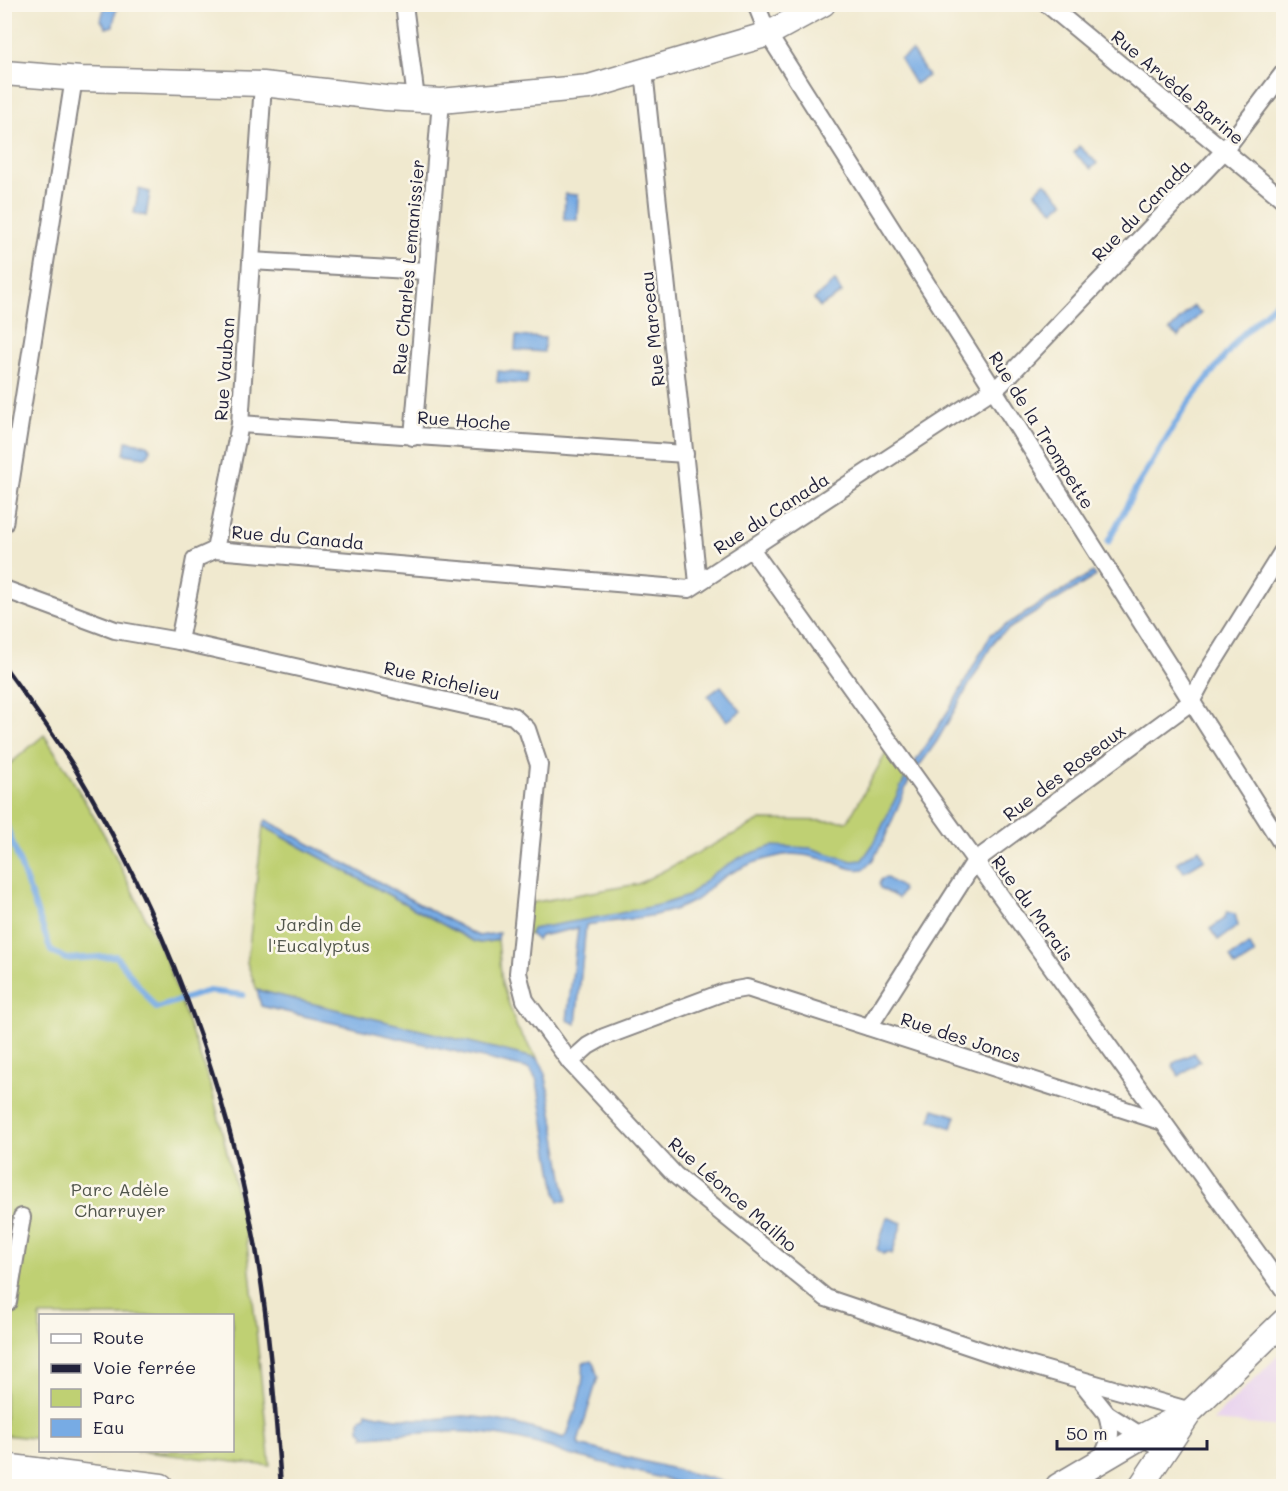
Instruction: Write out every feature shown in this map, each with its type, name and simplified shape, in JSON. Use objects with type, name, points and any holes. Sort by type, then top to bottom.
[{"type":"street","points":[[404,4],[416,99]]},
{"type":"street","name":"Rue de la Trompette","points":[[756,4],[768,34],[1284,847]]},
{"type":"street","points":[[4,74],[263,84],[441,101],[589,87],[768,34],[823,4]]},
{"type":"street","name":"Rue Arvède Barine","points":[[1047,4],[1284,200]]},
{"type":"street","name":"Rue Marceau","points":[[644,71],[698,583]]},
{"type":"street","name":"Rue du Canada","points":[[215,550],[689,589],[752,550],[1001,384],[1224,151],[1284,72]]},
{"type":"street","points":[[4,524],[74,78]]},
{"type":"street","name":"Rue Vauban","points":[[215,550],[240,424],[263,84]]},
{"type":"street","name":"Rue Charles Lemanissier","points":[[413,437],[441,101]]},
{"type":"street","points":[[251,261],[426,271]]},
{"type":"street","name":"Rue Hoche","points":[[240,424],[685,454]]},
{"type":"street","points":[[179,641],[195,559],[215,550]]},
{"type":"street","name":"Rue du Marais","points":[[752,550],[1284,1290]]},
{"type":"street","name":"Rue des Roseaux","points":[[869,1028],[975,861],[1191,702],[1206,674],[1281,557]]},
{"type":"street","name":"Rue Richelieu","points":[[4,589],[115,630],[179,641],[513,716],[527,729],[539,765],[518,973],[525,1000],[570,1062]]},
{"type":"street","name":"Rue des Joncs","points":[[570,1062],[604,1036],[724,992],[747,988],[1163,1122]]},
{"type":"street","name":"Rue Léonce Mailho","points":[[570,1062],[675,1175],[826,1298],[1004,1358],[1191,1411]]},
{"type":"street","points":[[4,1302],[8,1302],[22,1217]]},
{"type":"street","points":[[1141,1486],[1191,1411],[1284,1322]]},
{"type":"street","points":[[1080,1380],[1107,1414],[1165,1450]]},
{"type":"street","points":[[1058,1486],[1141,1437],[1191,1411]]},
{"type":"street","points":[[1101,1460],[1108,1445],[1111,1430],[1107,1414]]},
{"type":"street","points":[[4,1466],[160,1486]]},
{"type":"street","points":[[4,1485],[45,1470]]},
{"type":"shaded area","points":[[1283,1350],[1283,1427],[1212,1421],[1267,1367]]},
{"type":"green space","name":"Parc Adèle Charruyer","points":[[44,735],[108,841],[166,960],[212,1090],[246,1232],[270,1466],[145,1452],[234,1452],[234,1314],[39,1314],[39,1439],[5,1435],[5,768]]},
{"type":"green space","points":[[891,744],[913,772],[877,845],[863,864],[789,850],[739,865],[690,900],[659,910],[521,936],[525,904],[638,884],[761,820],[848,821]]},
{"type":"green space","name":"Jardin de l'Eucalyptus","points":[[263,826],[473,941],[480,943],[498,940],[502,984],[517,1028],[538,1059],[257,990],[247,963]]},
{"type":"water","points":[[105,5],[117,5],[113,26],[106,28],[101,20]]},
{"type":"water","points":[[912,51],[928,76],[915,84],[900,59]]},
{"type":"water","points":[[1079,146],[1097,163],[1091,169],[1074,153]]},
{"type":"water","points":[[1045,182],[1064,202],[1054,211],[1035,192]]},
{"type":"water","points":[[139,189],[150,192],[146,216],[134,213]]},
{"type":"water","points":[[565,194],[578,195],[577,220],[564,220]]},
{"type":"water","points":[[835,281],[842,293],[820,307],[814,299]]},
{"type":"water","points":[[1193,306],[1201,313],[1178,337],[1170,330]]},
{"type":"water","points":[[516,336],[545,338],[544,352],[515,350]]},
{"type":"water","points":[[498,371],[528,374],[527,384],[497,382]]},
{"type":"water","points":[[126,441],[147,445],[150,449],[149,454],[145,457],[124,454]]},
{"type":"water","points":[[1093,572],[1096,576],[1015,625],[993,643],[937,741],[909,780],[884,840],[872,861],[864,869],[852,869],[811,856],[781,855],[736,871],[682,907],[642,918],[586,925],[576,1024],[567,1020],[578,928],[540,936],[537,940],[530,934],[532,929],[616,914],[688,896],[714,873],[741,857],[772,846],[810,848],[852,861],[862,860],[874,843],[906,776],[952,705],[991,634]]},
{"type":"water","points":[[721,686],[741,711],[727,721],[708,696]]},
{"type":"water","points":[[266,820],[472,933],[479,936],[499,933],[498,940],[480,943],[473,941],[263,826]]},
{"type":"water","points":[[1199,849],[1205,859],[1184,872],[1177,862]]},
{"type":"water","points":[[887,878],[902,888],[903,891],[898,898],[880,888],[879,883],[882,879]]},
{"type":"water","points":[[1227,912],[1235,914],[1238,926],[1218,940],[1210,929],[1224,919]]},
{"type":"water","points":[[1249,945],[1255,954],[1235,967],[1230,957]]},
{"type":"water","points":[[257,990],[538,1059],[546,1077],[567,1201],[559,1201],[556,1193],[537,1081],[530,1069],[261,1006]]},
{"type":"water","points":[[1194,1053],[1200,1061],[1179,1076],[1173,1067],[1174,1063]]},
{"type":"water","points":[[934,1109],[956,1116],[952,1128],[930,1120]]},
{"type":"water","points":[[887,1217],[902,1223],[892,1254],[887,1252],[883,1254],[877,1249]]},
{"type":"water","points":[[591,1361],[598,1377],[579,1445],[741,1486],[691,1486],[570,1456],[531,1442],[490,1434],[444,1432],[364,1437],[360,1430],[360,1420],[366,1416],[366,1412],[407,1419],[477,1417],[515,1424],[564,1438],[579,1399],[583,1363]]},
{"type":"waterway","points":[[1108,542],[1136,488],[1186,406],[1239,338],[1284,295]]},
{"type":"waterway","points":[[4,819],[51,951],[66,959],[116,956],[156,1008],[208,991],[243,995]]},
{"type":"railway","points":[[4,666],[66,754],[106,822],[162,937],[207,1057],[226,1119],[255,1243],[268,1334],[281,1486]]}]
